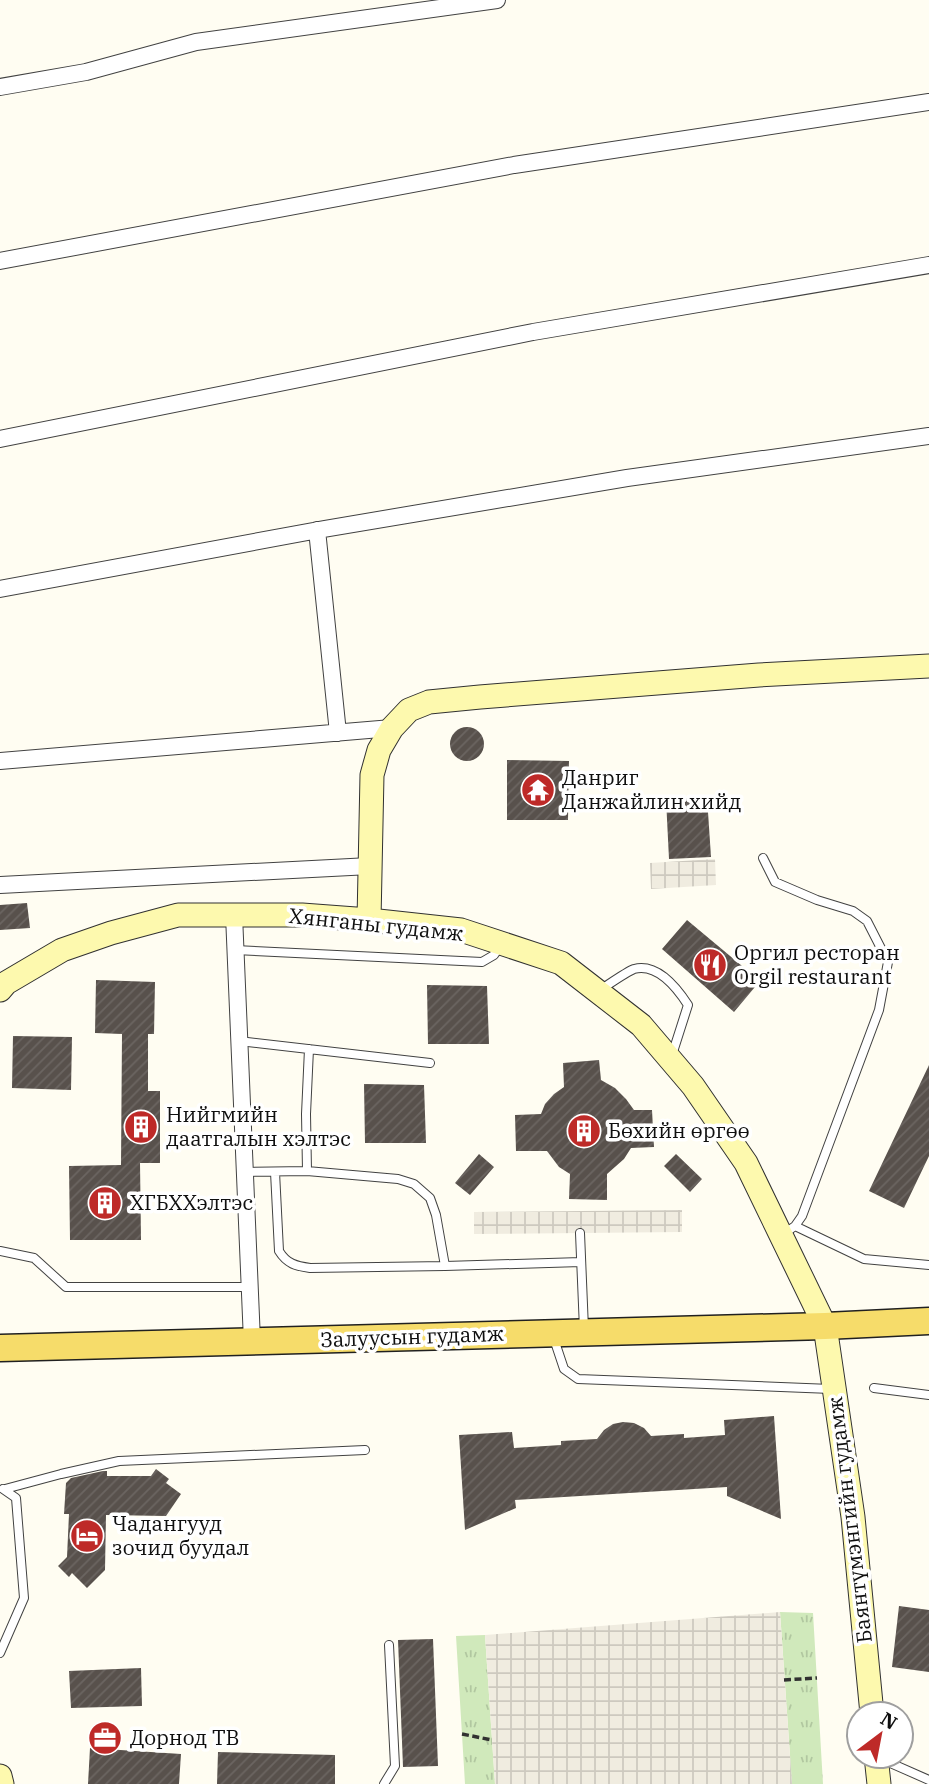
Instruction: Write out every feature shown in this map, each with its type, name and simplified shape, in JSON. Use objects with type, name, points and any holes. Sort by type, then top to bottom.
[{"type":"main road","points":[[369,920],[372,775],[379,750],[392,728],[409,710],[429,702],[759,675],[929,666]]},
{"type":"main road","name":"Хянганы гудамж","points":[[0,990],[6,983],[62,950],[111,933],[178,915],[302,915],[461,930],[561,963],[641,1025],[693,1086],[746,1163],[788,1231],[825,1326]]},
{"type":"main road","name":"Залуусын гудамж","points":[[0,1348],[929,1321]]},
{"type":"main road","name":"Баянтүмэнгийн гудамж","points":[[825,1326],[853,1517],[871,1700]]},
{"type":"main road","points":[[0,1776],[2,1784]]},
{"type":"street","points":[[0,87],[86,72],[197,42],[497,0]]},
{"type":"street","points":[[0,261],[514,165],[929,102]]},
{"type":"street","points":[[0,439],[533,332],[929,265]]},
{"type":"street","points":[[0,589],[317,530],[627,478],[929,436]]},
{"type":"street","points":[[317,530],[338,733]]},
{"type":"street","points":[[0,761],[392,728]]},
{"type":"street","points":[[0,885],[370,866]]},
{"type":"street","points":[[234,915],[252,1341]]},
{"type":"lane","points":[[763,859],[775,883],[853,911],[867,921],[888,962],[879,1010],[802,1216],[788,1231],[864,1259],[929,1265]]},
{"type":"lane","points":[[235,950],[482,962],[494,955],[502,944]]},
{"type":"lane","points":[[597,991],[635,969],[652,969],[678,989],[688,1005],[671,1059]]},
{"type":"lane","points":[[239,1041],[430,1063]]},
{"type":"lane","points":[[307,1171],[309,1049]]},
{"type":"lane","points":[[245,1172],[307,1171],[414,1184],[430,1198],[436,1215],[445,1266]]},
{"type":"lane","points":[[275,1172],[279,1251],[284,1259],[293,1265],[310,1268],[581,1262]]},
{"type":"lane","points":[[580,1233],[584,1332]]},
{"type":"lane","points":[[0,1251],[34,1258],[66,1287],[250,1287]]},
{"type":"lane","points":[[552,1333],[564,1369],[578,1379],[834,1389]]},
{"type":"lane","points":[[874,1388],[929,1395]]},
{"type":"lane","points":[[2,1489],[119,1461],[365,1450]]},
{"type":"lane","points":[[0,1653],[24,1598],[16,1498],[2,1489]]},
{"type":"lane","points":[[384,1784],[395,1766],[390,1645]]},
{"type":"lane","points":[[907,1770],[929,1780]]},
{"type":"path","points":[[784,1679],[817,1678]]},
{"type":"path","points":[[462,1734],[492,1740]]},
{"type":"green space","points":[[780,1612],[813,1613],[823,1784],[792,1784]]},
{"type":"green space","points":[[485,1635],[495,1784],[465,1784],[456,1636]]},
{"type":"shaded area","points":[[715,859],[716,885],[651,889],[650,863]]},
{"type":"shaded area","points":[[682,1210],[682,1232],[474,1234],[474,1212]]},
{"type":"shaded area","points":[[780,1612],[792,1784],[495,1784],[485,1635]]},
{"type":"building","points":[[467,727],[479,732],[484,744],[479,756],[467,761],[455,756],[450,744],[455,732]]},
{"type":"building","name":"Данриг Данжайлин хийд","points":[[507,760],[569,761],[568,820],[507,820]]},
{"type":"building","points":[[707,797],[711,857],[669,859],[666,799]]},
{"type":"building","points":[[27,903],[30,928],[0,930],[0,905]]},
{"type":"building","name":"Оргил ресторан Orgil restaurant","points":[[687,920],[760,981],[734,1012],[662,949]]},
{"type":"building","points":[[96,980],[155,982],[154,1034],[148,1034],[148,1091],[160,1091],[160,1163],[140,1163],[141,1240],[70,1240],[69,1166],[121,1165],[122,1034],[95,1033]]},
{"type":"building","points":[[427,985],[487,986],[489,1044],[428,1044]]},
{"type":"building","points":[[13,1036],[72,1037],[71,1090],[12,1088]]},
{"type":"building","name":"Бөхийн өргөө","points":[[599,1060],[601,1080],[615,1088],[634,1110],[652,1110],[654,1147],[631,1148],[624,1159],[607,1174],[607,1200],[569,1199],[570,1174],[559,1167],[547,1151],[516,1151],[515,1115],[541,1114],[545,1104],[564,1087],[563,1063]]},
{"type":"building","points":[[929,1065],[929,1156],[904,1208],[869,1191]]},
{"type":"building","points":[[364,1084],[424,1085],[426,1143],[365,1143]]},
{"type":"building","points":[[479,1154],[494,1167],[470,1195],[455,1183]]},
{"type":"building","points":[[676,1154],[702,1179],[690,1192],[664,1166]]},
{"type":"building","points":[[774,1416],[781,1519],[727,1496],[727,1487],[515,1500],[516,1508],[465,1530],[459,1435],[512,1432],[514,1448],[561,1445],[561,1441],[597,1439],[613,1424],[623,1422],[644,1428],[651,1436],[684,1434],[684,1438],[725,1435],[724,1420]]},
{"type":"building","name":"Чадангууд зочид буудал","points":[[156,1469],[169,1479],[166,1483],[181,1494],[166,1516],[106,1515],[105,1570],[87,1588],[72,1573],[69,1577],[58,1566],[67,1557],[69,1514],[64,1514],[66,1483],[71,1478],[103,1471],[107,1471],[107,1476],[151,1476]]},
{"type":"building","points":[[899,1606],[929,1610],[929,1672],[892,1667]]},
{"type":"building","points":[[433,1639],[438,1766],[403,1767],[398,1640]]},
{"type":"building","points":[[141,1668],[142,1706],[71,1708],[69,1671]]},
{"type":"building","points":[[90,1748],[181,1754],[179,1784],[88,1784]]},
{"type":"building","points":[[218,1752],[335,1755],[335,1784],[217,1784]]},
{"type":"place","name":"Данриг Данжайлин хийд","points":[[538,790]]},
{"type":"place","name":"Оргил ресторан Orgil restaurant","points":[[710,965]]},
{"type":"place","name":"Нийгмийн даатгалын хэлтэс","points":[[141,1127]]},
{"type":"place","name":"Бөхийн өргөө","points":[[584,1131]]},
{"type":"place","name":"ХГБХХэлтэс","points":[[105,1203]]},
{"type":"place","name":"Чадангууд зочид буудал","points":[[87,1536]]},
{"type":"place","name":"Дорнод ТВ","points":[[105,1738]]}]
